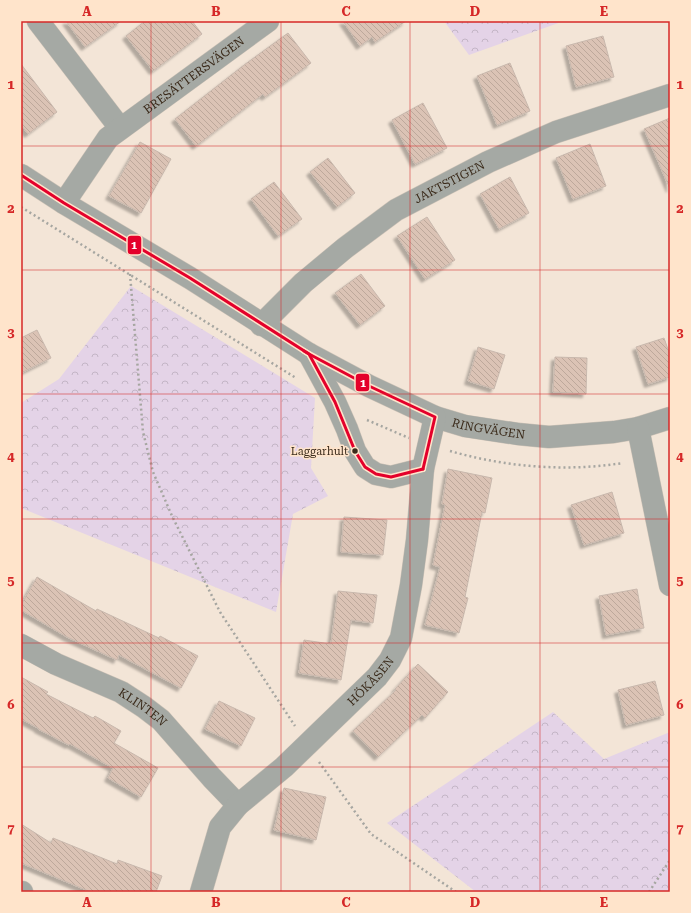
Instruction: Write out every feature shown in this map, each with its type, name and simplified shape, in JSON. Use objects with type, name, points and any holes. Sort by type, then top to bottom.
[{"type":"street","points":[[38,21],[120,128]]},
{"type":"street","name":"BRESÄTTERSVÄGEN","points":[[64,203],[108,138],[268,21]]},
{"type":"street","name":"JAKTSTIGEN","points":[[261,325],[309,278],[345,248],[396,210],[488,162],[556,132],[670,95]]},
{"type":"street","name":"RINGVÄGEN","points":[[21,175],[64,203],[190,278],[261,325],[309,354],[368,386],[435,417],[465,426],[549,437],[614,432],[638,428],[670,418]]},
{"type":"street","points":[[309,354],[335,402],[355,451],[364,467],[376,474],[391,477],[423,470]]},
{"type":"street","name":"HÖKÅSEN","points":[[201,892],[220,827],[238,805],[284,767],[377,677],[390,660],[401,638],[411,585],[416,547],[423,470],[435,417]]},
{"type":"street","points":[[638,428],[670,585]]},
{"type":"street","name":"KLINTEN","points":[[21,646],[56,664],[121,692],[144,706],[161,720],[238,805]]},
{"type":"path","points":[[130,274],[143,432],[153,472],[172,516],[220,612],[307,745],[371,834],[456,892]]},
{"type":"path","points":[[649,892],[670,860]]},
{"type":"green space","points":[[444,21],[564,21],[469,55]]},
{"type":"green space","points":[[131,286],[315,398],[311,468],[328,496],[293,514],[276,612],[21,508],[21,403],[59,379]]},
{"type":"green space","points":[[553,712],[604,759],[670,732],[670,892],[476,892],[387,823]]},
{"type":"building","points":[[66,21],[121,21],[85,47]]},
{"type":"building","points":[[145,21],[192,21],[202,34],[153,71],[126,36]]},
{"type":"building","points":[[343,21],[406,21],[375,42],[372,37],[360,46]]},
{"type":"building","points":[[288,33],[311,63],[265,97],[263,94],[196,146],[175,119]]},
{"type":"building","points":[[603,36],[614,77],[576,87],[566,46]]},
{"type":"building","points":[[510,63],[530,111],[497,125],[477,76]]},
{"type":"building","points":[[21,64],[57,112],[28,134],[21,125]]},
{"type":"building","points":[[423,103],[447,148],[415,164],[392,120]]},
{"type":"building","points":[[670,118],[670,189],[644,129]]},
{"type":"building","points":[[140,142],[171,159],[141,213],[109,196]]},
{"type":"building","points":[[590,144],[606,186],[573,199],[556,158]]},
{"type":"building","points":[[328,158],[355,193],[337,207],[310,172]]},
{"type":"building","points":[[510,177],[529,213],[499,229],[480,194]]},
{"type":"building","points":[[274,182],[302,219],[278,236],[251,199]]},
{"type":"building","points":[[427,217],[455,260],[425,279],[397,236]]},
{"type":"building","points":[[361,274],[385,306],[360,325],[335,293]]},
{"type":"building","points":[[37,330],[51,358],[21,373],[21,338]]},
{"type":"building","points":[[664,338],[670,355],[670,377],[648,384],[636,347]]},
{"type":"building","points":[[478,347],[505,355],[494,389],[468,381]]},
{"type":"building","points":[[555,357],[587,358],[586,394],[553,392]]},
{"type":"building","points":[[448,469],[492,478],[485,513],[482,512],[465,597],[468,598],[459,633],[425,625],[440,567],[433,565],[445,505],[442,504]]},
{"type":"building","points":[[612,492],[624,533],[584,545],[571,505]]},
{"type":"building","points":[[344,517],[387,520],[383,555],[341,552]]},
{"type":"building","points":[[37,577],[96,611],[97,609],[159,638],[160,636],[198,656],[181,688],[119,655],[117,660],[67,637],[21,610],[21,605]]},
{"type":"building","points":[[637,589],[644,628],[606,635],[599,596]]},
{"type":"building","points":[[338,591],[377,595],[373,623],[351,620],[341,680],[299,673],[304,640],[331,644]]},
{"type":"building","points":[[418,664],[448,692],[425,718],[422,715],[378,757],[353,731],[396,690],[395,689]]},
{"type":"building","points":[[21,677],[48,692],[46,694],[93,718],[95,716],[121,731],[114,743],[158,768],[141,797],[108,778],[113,768],[21,719]]},
{"type":"building","points":[[655,681],[664,715],[626,725],[618,690]]},
{"type":"building","points":[[219,701],[255,718],[241,746],[205,729]]},
{"type":"building","points":[[284,788],[326,797],[316,840],[274,830]]},
{"type":"building","points":[[21,824],[51,843],[53,838],[117,864],[118,860],[162,876],[156,892],[91,892],[21,863]]},
{"type":"transit line","name":"1","points":[[21,175],[64,203],[190,278],[309,354],[369,386],[435,417],[423,469]]},
{"type":"transit line","name":"1","points":[[304,351],[309,354],[335,402],[355,451],[365,467],[376,474],[391,477],[423,469]]},
{"type":"place","name":"Laggarhult","points":[[355,451]]}]
